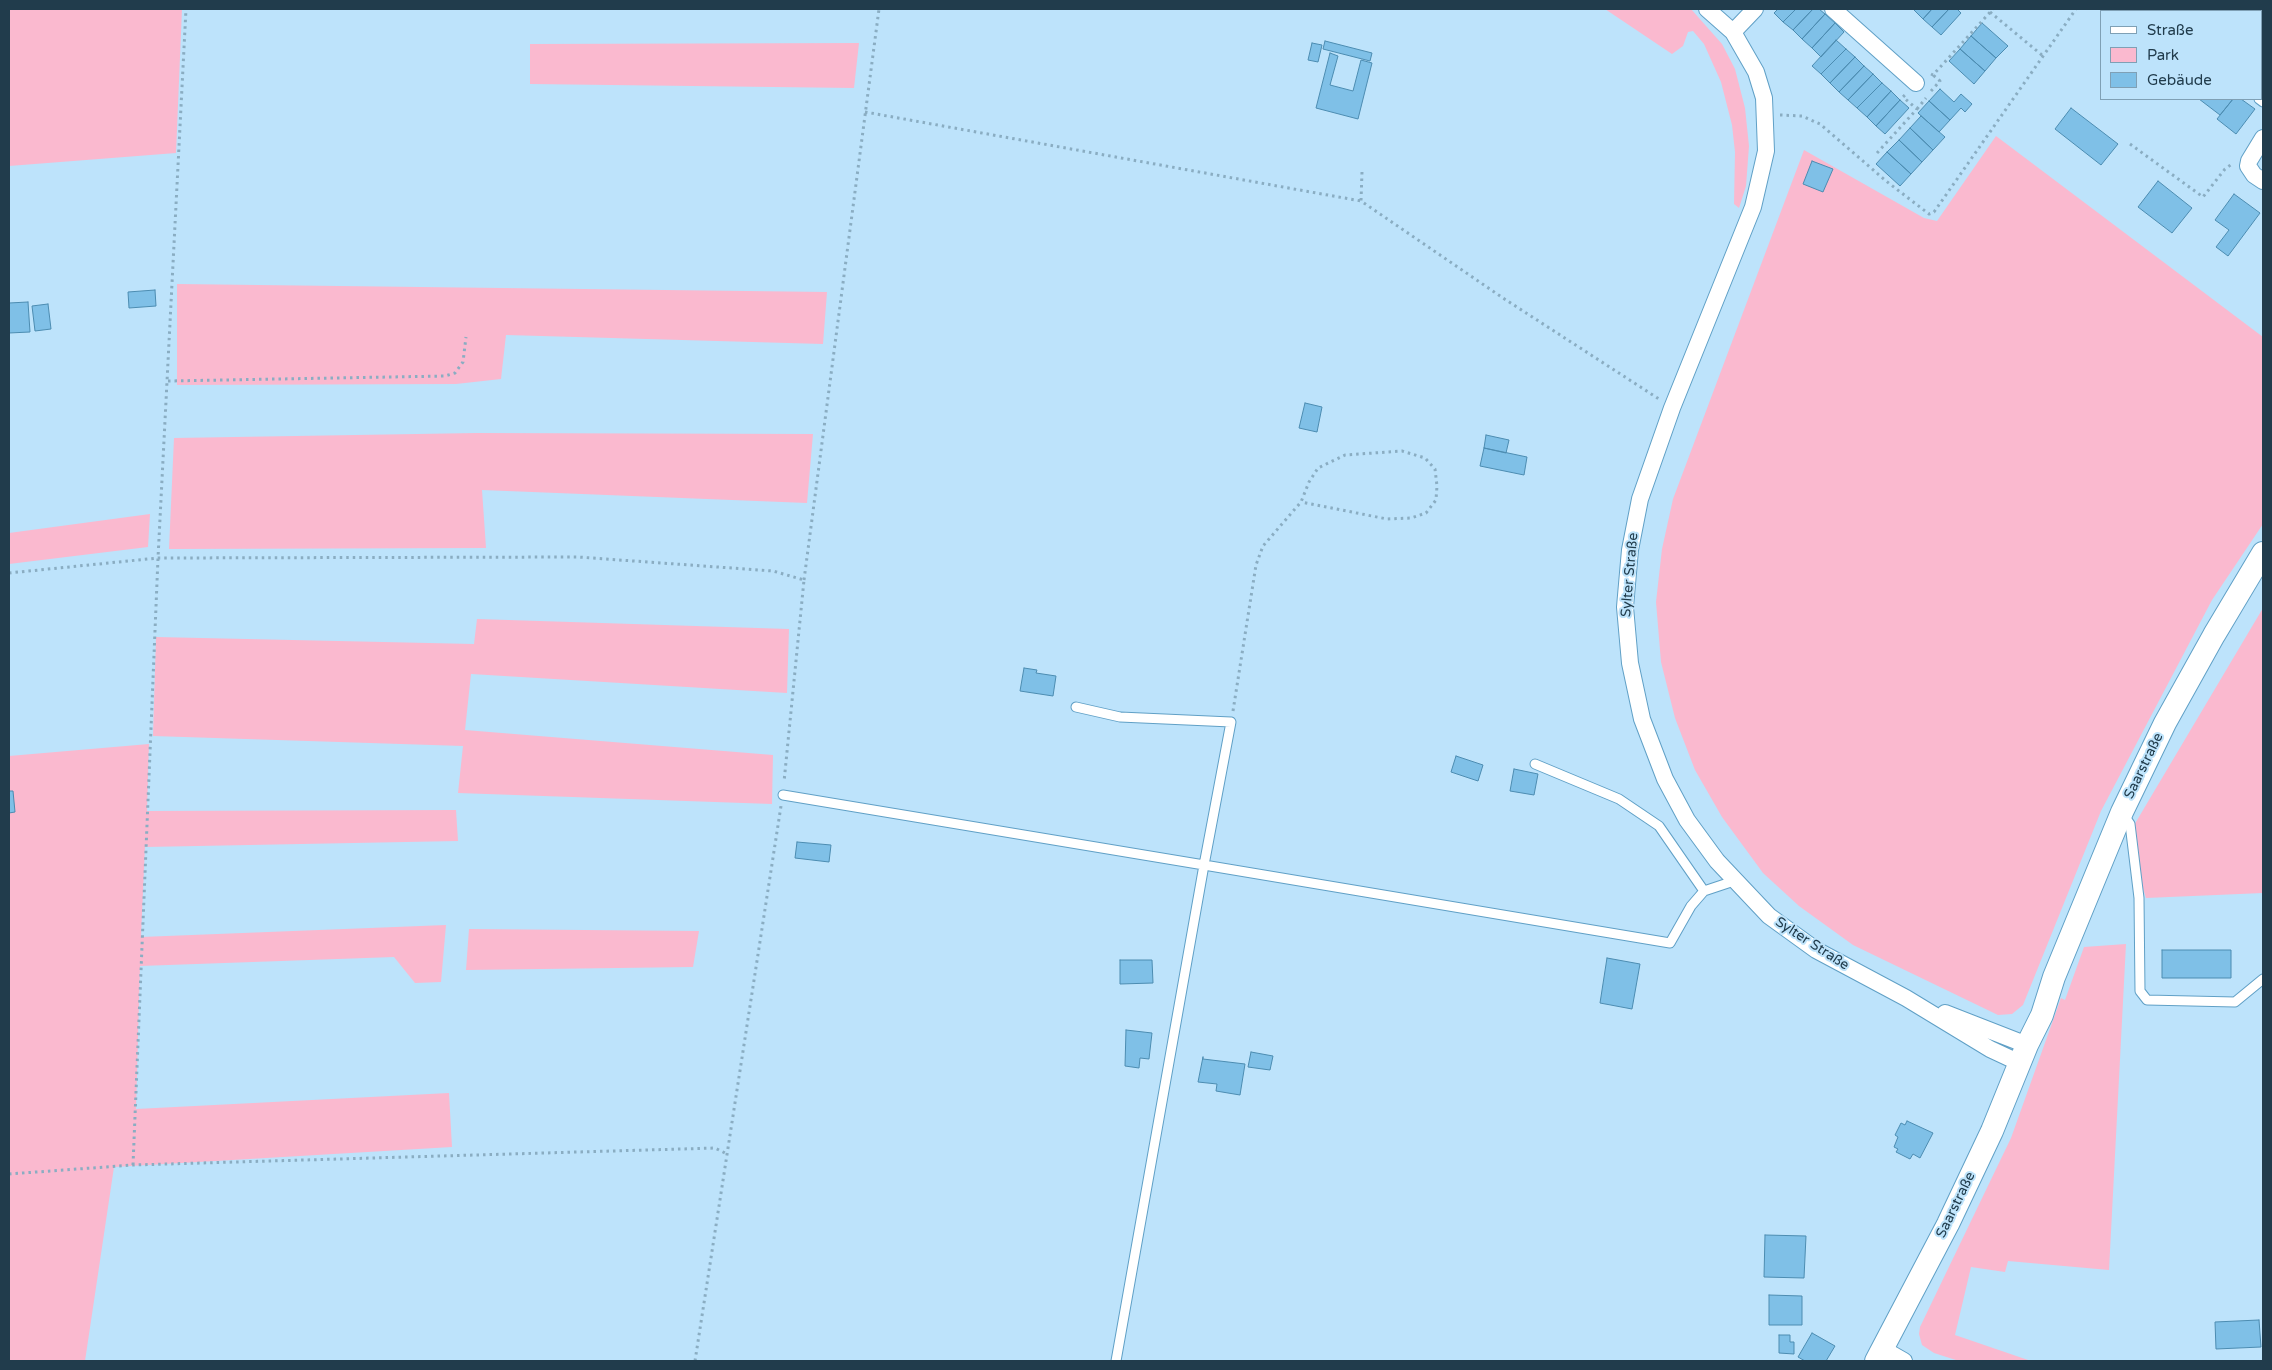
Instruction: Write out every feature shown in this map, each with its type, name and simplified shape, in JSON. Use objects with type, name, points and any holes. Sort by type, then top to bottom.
[{"type":"main road","name":"Saarstraße","points":[[1880,1355],[1948,1224],[1992,1131],[2042,1015],[2054,977],[2122,812],[2165,723],[2261,559]]},
{"type":"street","name":"Sylter Straße","points":[[1707,9],[1733,32],[1744,53],[1750,84],[1764,115],[1766,150],[1753,207],[1672,408],[1645,483],[1633,532],[1625,606],[1628,648],[1642,719],[1665,779],[1697,834],[1734,881],[1769,916],[1791,934],[1816,950],[1906,998],[2024,1054]]},
{"type":"street","points":[[1733,32],[1755,9]]},
{"type":"street","points":[[1834,9],[1916,83]]},
{"type":"street","points":[[2263,138],[2249,160],[2248,166],[2254,175],[2263,181]]},
{"type":"street","points":[[1880,1355],[1904,1361]]},
{"type":"lane","points":[[1076,707],[1120,717],[1231,722],[1116,1361]]},
{"type":"lane","points":[[1535,764],[1619,799],[1659,826],[1704,891]]},
{"type":"lane","points":[[782,795],[1670,943],[1688,910],[1704,891],[1734,881]]},
{"type":"lane","points":[[2122,812],[2130,824],[2139,898],[2140,991],[2147,1000],[2234,1002],[2263,979]]},
{"type":"path","points":[[133,1165],[158,558],[186,9]]},
{"type":"path","points":[[695,1361],[782,795],[804,580],[879,9]]},
{"type":"path","points":[[1764,115],[1802,116],[1820,124],[1886,181],[1929,214],[1934,212],[2076,9]]},
{"type":"path","points":[[1990,12],[2043,56]]},
{"type":"path","points":[[865,112],[1361,200],[1503,298],[1672,408]]},
{"type":"path","points":[[2130,144],[2203,197],[2225,169],[2234,163]]},
{"type":"path","points":[[1361,200],[1362,172]]},
{"type":"path","points":[[168,381],[445,376],[455,373],[463,362],[466,337]]},
{"type":"path","points":[[1231,722],[1256,565],[1263,546],[1301,502],[1309,482],[1318,468],[1345,454],[1402,451],[1425,458],[1435,469],[1436,500],[1426,513],[1411,518],[1387,519],[1301,502]]},
{"type":"path","points":[[9,574],[158,558],[578,557],[773,571],[804,580]]},
{"type":"path","points":[[9,1174],[133,1165],[715,1148],[727,1154]]},
{"type":"green space","points":[[9,9],[182,9],[176,153],[9,166]]},
{"type":"green space","points":[[1605,9],[1691,9],[1722,44],[1735,69],[1745,108],[1749,146],[1746,186],[1739,208],[1734,204],[1735,152],[1732,125],[1721,82],[1704,44],[1693,31],[1688,32],[1683,46],[1672,54]]},
{"type":"green space","points":[[859,43],[854,88],[530,84],[530,44]]},
{"type":"green space","points":[[1996,136],[2263,337],[2263,524],[2212,600],[2101,811],[2023,1005],[2012,1014],[1998,1015],[1853,945],[1799,906],[1763,873],[1722,817],[1695,770],[1675,718],[1661,662],[1656,602],[1662,549],[1673,499],[1804,150],[1924,218],[1937,221]]},
{"type":"green space","points":[[177,284],[827,292],[823,344],[506,335],[501,379],[456,384],[177,385]]},
{"type":"green space","points":[[477,433],[813,434],[807,503],[482,490],[486,548],[169,549],[174,438]]},
{"type":"green space","points":[[150,514],[148,547],[9,564],[9,533]]},
{"type":"green space","points":[[2263,608],[2263,893],[2146,898],[2127,837]]},
{"type":"green space","points":[[477,619],[789,629],[787,693],[471,674],[465,730],[773,755],[772,804],[458,793],[463,746],[153,736],[156,637],[474,644]]},
{"type":"green space","points":[[149,744],[147,811],[456,810],[458,841],[145,847],[141,937],[446,925],[441,982],[415,983],[394,957],[140,966],[136,1109],[449,1093],[452,1147],[114,1167],[85,1361],[9,1361],[9,756]]},
{"type":"green space","points":[[469,929],[699,931],[693,967],[466,970]]},
{"type":"green space","points":[[2126,944],[2109,1270],[2008,1261],[2005,1272],[1971,1267],[1955,1335],[2031,1361],[1959,1361],[1934,1353],[1922,1345],[1919,1334],[1920,1327],[2011,1138],[2061,998],[2065,1000],[2084,947]]},
{"type":"building","points":[[1778,9],[1796,9],[1783,22],[1774,13]]},
{"type":"building","points":[[1796,9],[1813,9],[1793,30],[1783,22]]},
{"type":"building","points":[[1813,9],[1819,9],[1825,14],[1802,39],[1793,30]]},
{"type":"building","points":[[1915,9],[1932,9],[1923,19]]},
{"type":"building","points":[[1932,9],[1949,9],[1932,27],[1923,19]]},
{"type":"building","points":[[1949,9],[1957,9],[1961,13],[1941,35],[1932,27]]},
{"type":"building","points":[[1825,14],[1835,23],[1812,48],[1802,39]]},
{"type":"building","points":[[1835,23],[1844,32],[1821,57],[1812,48]]},
{"type":"building","points":[[1982,23],[2008,46],[1996,58],[1971,36]]},
{"type":"building","points":[[1971,36],[1996,58],[1985,71],[1960,49]]},
{"type":"building","points":[[1836,40],[1846,49],[1821,74],[1812,66]]},
{"type":"building","points":[[1325,41],[1372,53],[1370,61],[1323,49]]},
{"type":"building","points":[[1312,43],[1322,45],[1318,62],[1308,60]]},
{"type":"building","points":[[1846,49],[1855,57],[1830,83],[1821,74]]},
{"type":"building","points":[[1960,49],[1985,71],[1974,84],[1949,61]]},
{"type":"building","points":[[1330,53],[1338,56],[1330,85],[1353,91],[1361,60],[1372,63],[1358,119],[1316,108]]},
{"type":"building","points":[[1855,57],[1864,66],[1839,92],[1830,83]]},
{"type":"building","points":[[1864,66],[1873,74],[1848,100],[1839,92]]},
{"type":"building","points":[[1873,74],[1882,83],[1857,108],[1848,100]]},
{"type":"building","points":[[1882,83],[1891,91],[1867,117],[1857,108]]},
{"type":"building","points":[[1940,89],[1954,102],[1961,94],[1972,104],[1965,112],[1961,108],[1950,120],[1929,101]]},
{"type":"building","points":[[1891,91],[1900,100],[1876,126],[1867,117]]},
{"type":"building","points":[[1900,100],[1909,108],[1885,134],[1876,126]]},
{"type":"building","points":[[2200,100],[2232,100],[2220,115]]},
{"type":"building","points":[[2232,100],[2242,100],[2255,109],[2236,134],[2217,119]]},
{"type":"building","points":[[1929,101],[1950,120],[1939,132],[1918,113]]},
{"type":"building","points":[[2071,108],[2118,144],[2101,165],[2055,129]]},
{"type":"building","points":[[1921,116],[1945,137],[1933,150],[1910,128]]},
{"type":"building","points":[[1910,128],[1933,150],[1922,162],[1899,140]]},
{"type":"building","points":[[1899,140],[1922,162],[1911,174],[1887,152]]},
{"type":"building","points":[[1887,152],[1911,174],[1900,186],[1876,164]]},
{"type":"building","points":[[1812,161],[1833,169],[1823,192],[1803,184]]},
{"type":"building","points":[[2158,181],[2192,208],[2172,233],[2138,207]]},
{"type":"building","points":[[2234,194],[2260,213],[2228,256],[2216,247],[2229,230],[2215,220]]},
{"type":"building","points":[[155,290],[156,306],[129,308],[128,292]]},
{"type":"building","points":[[28,302],[30,332],[9,333],[9,303]]},
{"type":"building","points":[[48,304],[51,329],[35,331],[32,306]]},
{"type":"building","points":[[1305,403],[1322,407],[1317,432],[1299,428]]},
{"type":"building","points":[[1486,435],[1509,440],[1506,453],[1484,448]]},
{"type":"building","points":[[1484,448],[1527,457],[1524,475],[1480,466]]},
{"type":"building","points":[[1024,668],[1037,670],[1036,673],[1056,676],[1053,696],[1020,691]]},
{"type":"building","points":[[1456,756],[1483,765],[1478,781],[1451,772]]},
{"type":"building","points":[[1514,769],[1538,774],[1534,795],[1510,791]]},
{"type":"building","points":[[9,791],[13,791],[15,812],[9,813]]},
{"type":"building","points":[[797,842],[831,845],[829,862],[795,858]]},
{"type":"building","points":[[2162,950],[2231,950],[2231,978],[2162,978]]},
{"type":"building","points":[[1607,958],[1640,964],[1632,1009],[1600,1003]]},
{"type":"building","points":[[1120,960],[1152,960],[1153,983],[1120,984]]},
{"type":"building","points":[[1126,1030],[1152,1033],[1149,1059],[1140,1058],[1139,1068],[1125,1066]]},
{"type":"building","points":[[1251,1052],[1273,1056],[1270,1070],[1248,1067]]},
{"type":"building","points":[[1203,1057],[1203,1059],[1245,1064],[1240,1095],[1216,1091],[1217,1084],[1198,1082]]},
{"type":"building","points":[[1907,1121],[1933,1133],[1920,1158],[1913,1154],[1910,1159],[1896,1152],[1898,1149],[1894,1147],[1898,1137],[1895,1135],[1901,1123],[1905,1125]]},
{"type":"building","points":[[1765,1235],[1806,1236],[1804,1278],[1764,1277]]},
{"type":"building","points":[[1769,1295],[1802,1296],[1802,1325],[1769,1325]]},
{"type":"building","points":[[2259,1320],[2261,1347],[2216,1349],[2215,1322]]},
{"type":"building","points":[[1812,1333],[1835,1346],[1826,1361],[1805,1361],[1798,1357]]},
{"type":"building","points":[[1779,1335],[1790,1335],[1790,1342],[1794,1342],[1794,1354],[1779,1353]]}]
